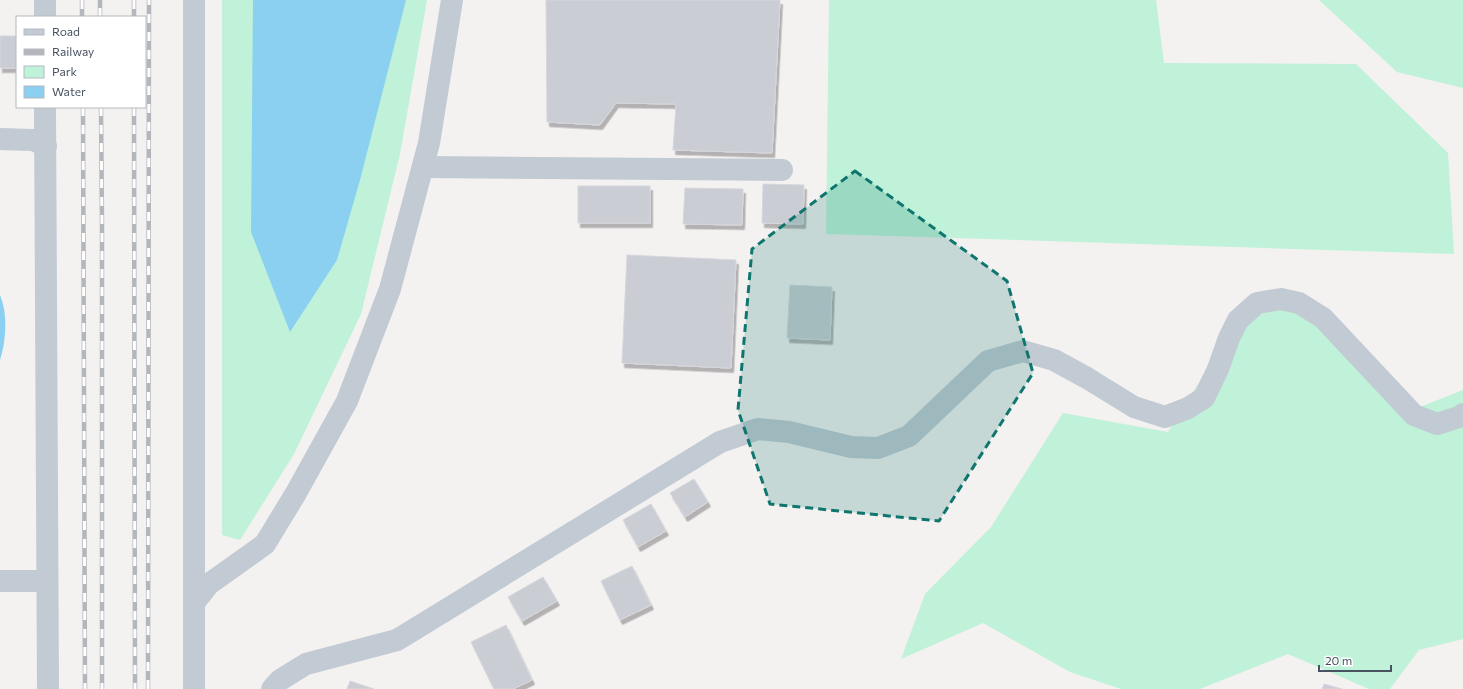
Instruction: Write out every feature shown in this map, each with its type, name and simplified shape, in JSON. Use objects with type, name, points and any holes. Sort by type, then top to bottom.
[{"type":"street","points":[[45,0],[45,16]]},
{"type":"street","points":[[194,0],[194,689]]},
{"type":"street","points":[[194,603],[209,584],[265,544],[296,493],[347,400],[390,289],[423,167],[429,143],[452,0]]},
{"type":"street","points":[[46,108],[48,689]]},
{"type":"street","points":[[0,139],[33,140],[46,146]]},
{"type":"street","points":[[423,167],[782,170]]},
{"type":"street","points":[[272,689],[280,680],[306,664],[398,640],[720,442],[758,429],[789,432],[851,447],[878,448],[909,436],[988,360],[1022,351],[1054,360],[1134,407],[1165,417],[1188,408],[1204,398],[1218,369],[1229,338],[1238,320],[1257,304],[1281,299],[1299,303],[1323,318],[1414,415],[1437,424],[1462,416],[1463,414]]},
{"type":"street","points":[[0,580],[47,582]]},
{"type":"highlighted area","points":[[855,171],[1007,281],[1033,373],[939,521],[770,504],[738,410],[752,249]]},
{"type":"green space","points":[[222,0],[427,0],[400,154],[361,314],[294,454],[240,540],[222,535]]},
{"type":"green space","points":[[829,0],[1156,0],[1164,63],[1356,64],[1448,153],[1454,254],[826,234]]},
{"type":"green space","points":[[1319,0],[1463,0],[1463,88],[1397,72]]},
{"type":"green space","points":[[1299,303],[1420,407],[1463,390],[1463,639],[1419,650],[1390,689],[1369,689],[1288,654],[1200,689],[1121,689],[1070,672],[983,623],[901,659],[925,594],[991,527],[1063,413],[1168,432],[1238,320]]},
{"type":"water","points":[[253,0],[406,0],[360,180],[337,260],[290,332],[251,232]]},
{"type":"water","points":[[0,295],[4,310],[5,336],[0,360]]},
{"type":"building","points":[[546,0],[780,0],[772,153],[673,150],[676,104],[616,103],[600,125],[547,122]]},
{"type":"building","points":[[0,36],[16,36],[16,68],[0,68]]},
{"type":"building","points":[[763,184],[804,185],[803,224],[762,223]]},
{"type":"building","points":[[578,186],[650,186],[650,223],[578,223]]},
{"type":"building","points":[[685,188],[743,189],[742,225],[683,224]]},
{"type":"building","points":[[627,255],[736,260],[731,368],[622,363]]},
{"type":"building","points":[[790,285],[832,287],[830,340],[787,338]]},
{"type":"building","points":[[694,479],[708,502],[685,517],[670,493]]},
{"type":"building","points":[[651,504],[666,531],[638,547],[623,520]]},
{"type":"building","points":[[632,566],[651,605],[620,620],[601,581]]},
{"type":"building","points":[[543,577],[557,601],[522,621],[508,597]]},
{"type":"building","points":[[506,625],[532,680],[513,689],[494,689],[471,642]]},
{"type":"building","points":[[350,681],[374,689],[347,689]]},
{"type":"building","points":[[1324,684],[1342,689],[1322,689]]},
{"type":"railway","points":[[82,0],[82,16]]},
{"type":"railway","points":[[100,0],[100,16]]},
{"type":"railway","points":[[134,0],[134,16]]},
{"type":"railway","points":[[148,689],[149,0]]},
{"type":"railway","points":[[83,108],[85,689]]},
{"type":"railway","points":[[101,108],[102,689]]},
{"type":"railway","points":[[134,108],[135,689]]}]
